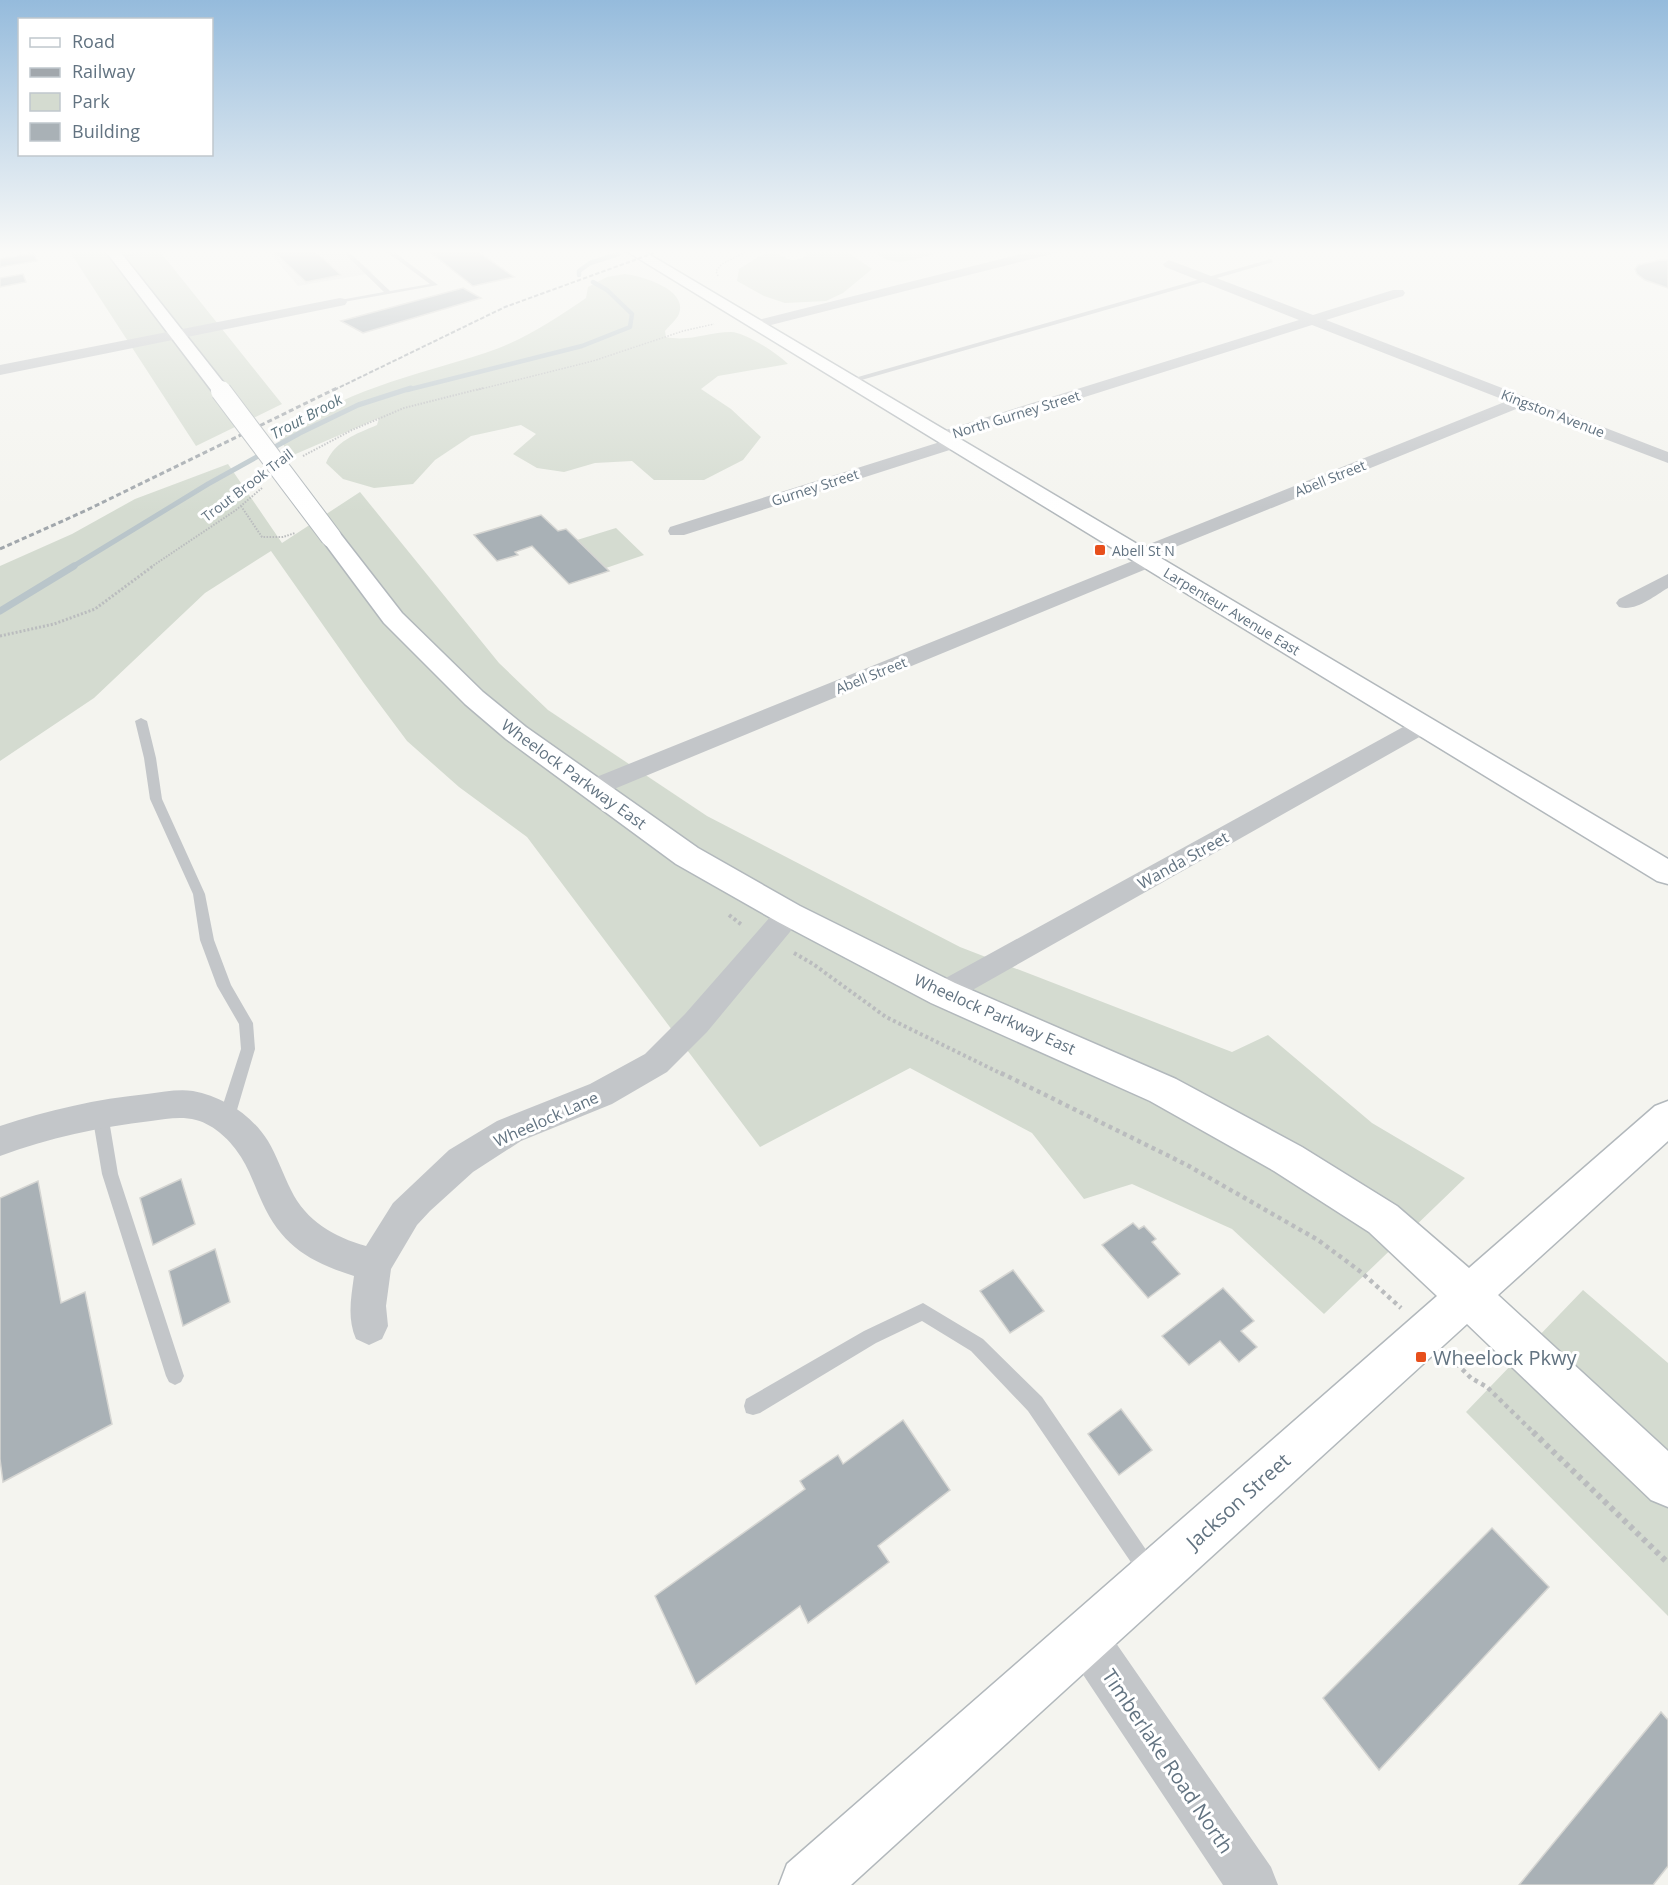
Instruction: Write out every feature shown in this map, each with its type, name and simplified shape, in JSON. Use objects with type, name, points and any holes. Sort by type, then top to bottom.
[{"type":"street","points":[[0,370],[165,337]]},
{"type":"street","name":"Wheelock Parkway East","points":[[182,337],[221,391],[314,535],[435,662],[516,733],[687,856],[778,926],[943,993],[1163,1090],[1288,1159],[1383,1219],[1668,1483]]},
{"type":"street","name":"Larpenteur Avenue East","points":[[775,337],[1668,873]]},
{"type":"street","name":"North Gurney Street","points":[[947,440],[1263,337]]},
{"type":"street","name":"Kingston Avenue","points":[[1354,337],[1668,458]]},
{"type":"street","name":"Abell Street","points":[[593,789],[1521,401]]},
{"type":"street","name":"Gurney Street","points":[[677,531],[947,440]]},
{"type":"street","points":[[1626,603],[1668,579]]},
{"type":"street","name":"Wanda Street","points":[[943,993],[1422,726]]},
{"type":"street","name":"Wheelock Lane","points":[[374,1265],[405,1214],[461,1161],[509,1131],[601,1094],[656,1063],[696,1023],[778,926]]},
{"type":"street","points":[[0,1141],[61,1122],[100,1114],[184,1104],[207,1109],[235,1124],[254,1148],[284,1211],[305,1236],[336,1255],[374,1265],[368,1306],[369,1326]]},
{"type":"street","name":"Jackson Street","points":[[808,1885],[1084,1636],[1668,1117]]},
{"type":"street","name":"Timberlake Road North","points":[[1084,1636],[1253,1885]]},
{"type":"lane","points":[[848,381],[1003,337]]},
{"type":"lane","points":[[141,721],[150,758],[156,799],[199,894],[207,940],[224,986],[246,1023],[248,1049],[226,1120]]},
{"type":"lane","points":[[100,1114],[110,1174],[175,1376]]},
{"type":"lane","points":[[753,1406],[870,1337],[923,1312],[977,1345],[1035,1404],[1153,1576]]},
{"type":"path","name":"Trout Brook Trail","points":[[298,459],[352,430],[404,408],[593,361],[665,337]]},
{"type":"path","name":"Trout Brook Trail","points":[[0,636],[54,624],[96,609],[167,555],[241,506],[264,486]]},
{"type":"path","points":[[241,506],[262,537],[314,535]]},
{"type":"path","points":[[778,926],[813,964],[886,1017],[1197,1170],[1318,1240],[1382,1290]]},
{"type":"path","points":[[1471,1378],[1487,1388],[1668,1563]]},
{"type":"green space","points":[[125,337],[228,337],[282,404],[196,446]]},
{"type":"green space","points":[[523,337],[746,337],[761,344],[788,364],[718,376],[701,389],[731,409],[761,437],[743,460],[704,480],[654,480],[632,461],[595,463],[564,472],[537,468],[513,454],[536,434],[521,425],[471,436],[435,460],[413,484],[374,488],[343,479],[326,463],[335,449],[354,435],[377,425],[379,418],[291,456],[280,440],[327,409],[378,386],[485,353]]},
{"type":"green space","points":[[228,464],[282,543],[360,492],[499,663],[548,710],[707,816],[960,947],[1232,1052],[1268,1035],[1372,1123],[1465,1178],[1324,1314],[1232,1229],[1132,1184],[1084,1199],[1032,1133],[910,1068],[760,1147],[527,837],[459,787],[407,741],[271,551],[205,593],[94,698],[0,761],[0,566],[72,534],[135,499]]},
{"type":"green space","points":[[616,528],[644,555],[606,568],[577,540]]},
{"type":"green space","points":[[1583,1290],[1668,1363],[1668,1616],[1466,1412]]},
{"type":"building","points":[[541,515],[558,531],[566,529],[609,571],[569,584],[532,546],[515,552],[518,555],[497,561],[474,535]]},
{"type":"building","points":[[181,1179],[195,1224],[153,1245],[140,1198]]},
{"type":"building","points":[[38,1181],[61,1303],[85,1292],[112,1424],[3,1482],[0,1459],[0,1198]]},
{"type":"building","points":[[1133,1223],[1139,1229],[1144,1226],[1156,1239],[1152,1242],[1180,1274],[1148,1298],[1102,1245]]},
{"type":"building","points":[[215,1249],[230,1302],[183,1326],[169,1271]]},
{"type":"building","points":[[1013,1270],[1044,1311],[1010,1333],[980,1291]]},
{"type":"building","points":[[1223,1288],[1254,1321],[1241,1331],[1257,1347],[1239,1362],[1220,1341],[1189,1365],[1162,1336]]},
{"type":"building","points":[[1121,1409],[1152,1450],[1119,1475],[1088,1434]]},
{"type":"building","points":[[903,1420],[950,1490],[878,1546],[889,1562],[808,1623],[800,1606],[696,1684],[655,1596],[805,1489],[800,1481],[838,1455],[843,1464]]},
{"type":"building","points":[[1492,1528],[1549,1587],[1379,1770],[1323,1698]]},
{"type":"building","points":[[1661,1712],[1668,1720],[1668,1866],[1653,1885],[1519,1885]]},
{"type":"waterway","name":"Trout Brook","points":[[407,390],[582,346],[605,337]]},
{"type":"waterway","name":"Trout Brook","points":[[72,567],[208,484],[300,433],[358,405],[411,388]]},
{"type":"waterway","name":"Trout Brook","points":[[0,611],[74,566]]},
{"type":"railway","points":[[334,390],[443,337]]},
{"type":"railway","points":[[0,549],[87,510],[337,388]]},
{"type":"place","name":"Abell St N","points":[[1100,550]]},
{"type":"place","name":"Wheelock Pkwy","points":[[1421,1357]]}]
